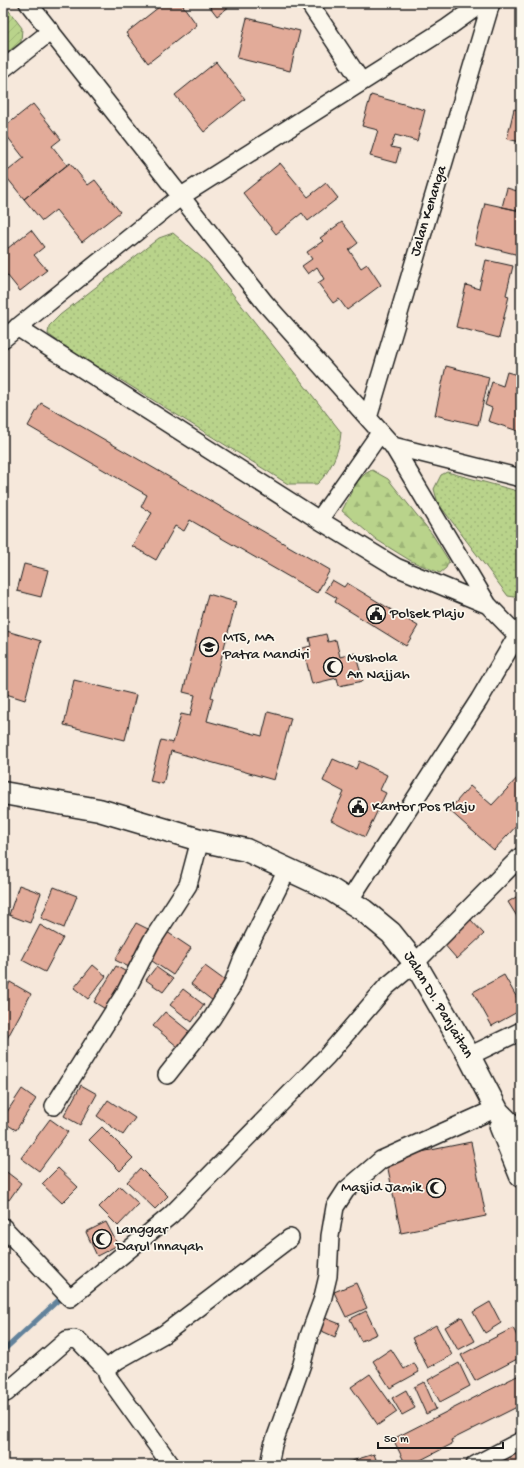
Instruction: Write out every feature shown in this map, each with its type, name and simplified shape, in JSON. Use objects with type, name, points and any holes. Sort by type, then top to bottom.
[{"type":"main road","name":"Jalan DI. Panjaitan","points":[[3,792],[99,810],[200,840],[246,850],[288,868],[330,889],[363,910],[391,933],[415,963],[469,1056],[497,1110],[515,1129],[521,1142]]},
{"type":"main road","points":[[497,1110],[503,1134],[521,1176]]},
{"type":"street","points":[[28,3],[265,303],[380,433],[394,446],[488,605],[519,632],[479,700],[349,901]]},
{"type":"street","points":[[309,3],[361,81]]},
{"type":"street","points":[[3,339],[180,197],[361,81],[447,28],[482,3]]},
{"type":"street","name":"Jalan Kenanga","points":[[368,418],[491,3]]},
{"type":"street","points":[[3,69],[51,31]]},
{"type":"street","points":[[17,327],[319,520],[396,567],[488,605]]},
{"type":"street","points":[[319,520],[380,433]]},
{"type":"street","points":[[394,446],[521,478]]},
{"type":"street","points":[[54,1106],[125,993],[152,942],[188,885],[200,840]]},
{"type":"street","points":[[3,1227],[70,1298],[171,1215],[316,1067],[386,987],[415,963],[521,856]]},
{"type":"street","points":[[167,1075],[212,1018],[232,986],[242,960],[288,868]]},
{"type":"street","points":[[469,1056],[521,1032]]},
{"type":"street","points":[[269,1465],[273,1446],[302,1364],[309,1336],[322,1301],[328,1276],[330,1236],[335,1207],[346,1190],[380,1160],[497,1110]]},
{"type":"street","points":[[106,1370],[118,1360],[164,1334],[290,1238]]},
{"type":"street","points":[[3,1393],[6,1393],[67,1340],[74,1339],[79,1341],[106,1370],[108,1377],[171,1465]]},
{"type":"street","points":[[475,1465],[521,1441]]},
{"type":"green space","points":[[3,3],[22,28],[21,42],[3,56]]},
{"type":"green space","points":[[173,233],[209,264],[341,432],[339,446],[334,460],[327,473],[317,484],[288,484],[108,372],[86,362],[48,334],[49,326],[60,315],[159,238]]},
{"type":"green space","points":[[372,470],[388,479],[432,534],[449,561],[446,568],[440,573],[411,561],[377,540],[342,511],[358,482],[366,473]]},
{"type":"green space","points":[[447,472],[521,492],[521,598],[508,596],[438,503],[434,489],[441,475]]},
{"type":"building","points":[[164,3],[181,3],[197,25],[148,63],[126,33]]},
{"type":"building","points":[[207,3],[234,3],[217,16]]},
{"type":"building","points":[[247,18],[300,31],[290,71],[237,58]]},
{"type":"building","points":[[216,62],[245,99],[204,132],[175,95]]},
{"type":"building","points":[[371,95],[425,110],[417,141],[395,135],[391,147],[400,149],[396,163],[370,156],[378,130],[362,126]]},
{"type":"building","points":[[33,104],[61,139],[52,146],[67,165],[24,199],[4,174],[24,158],[3,131],[3,128]]},
{"type":"building","points":[[514,109],[521,111],[521,142],[507,139]]},
{"type":"building","points":[[70,163],[88,185],[95,180],[120,212],[82,242],[56,210],[42,221],[24,199]]},
{"type":"building","points":[[280,163],[308,197],[326,183],[338,198],[308,221],[302,213],[276,234],[243,193]]},
{"type":"building","points":[[521,174],[521,211],[502,207],[507,188],[517,191]]},
{"type":"building","points":[[485,203],[521,211],[521,245],[519,255],[475,244]]},
{"type":"building","points":[[342,222],[358,243],[349,250],[361,268],[367,264],[381,285],[347,310],[339,299],[333,303],[318,283],[324,279],[317,267],[308,274],[302,266],[312,259],[307,252],[323,241],[320,238]]},
{"type":"building","points":[[31,230],[44,247],[34,255],[47,270],[20,291],[3,270],[3,252]]},
{"type":"building","points":[[486,260],[513,266],[506,295],[509,296],[499,338],[456,327],[466,285],[479,289]]},
{"type":"building","points":[[446,366],[489,377],[478,425],[435,415]]},
{"type":"building","points":[[507,372],[521,376],[521,432],[488,421],[492,408],[485,405],[492,382],[503,386]]},
{"type":"building","points":[[41,403],[330,570],[317,593],[190,520],[184,531],[175,526],[156,560],[132,546],[152,513],[141,507],[147,495],[28,426]]},
{"type":"building","points":[[24,564],[48,570],[41,597],[17,591]]},
{"type":"building","name":"Polsek Plaju","points":[[332,580],[344,587],[347,583],[418,626],[406,646],[335,602],[337,598],[325,591]]},
{"type":"building","name":"MTS, MA Patra Mandiri","points":[[208,594],[236,602],[211,697],[213,698],[207,721],[262,736],[268,712],[291,718],[274,780],[171,751],[163,784],[150,781],[161,740],[173,743],[181,714],[190,716],[195,695],[183,692]]},
{"type":"building","points":[[3,630],[41,641],[25,700],[3,693]]},
{"type":"building","name":"Mushola An Najjah","points":[[326,634],[328,642],[336,640],[340,657],[355,653],[363,681],[339,686],[337,678],[312,684],[303,648],[311,646],[309,638]]},
{"type":"building","points":[[74,680],[136,695],[125,740],[64,725]]},
{"type":"building","name":"Kantor Pos Plaju","points":[[333,759],[356,769],[359,761],[387,775],[380,790],[386,793],[365,837],[331,820],[344,792],[323,781]]},
{"type":"building","points":[[521,774],[521,821],[494,850],[449,810],[470,786],[492,805]]},
{"type":"building","points":[[19,885],[41,893],[30,923],[9,915]]},
{"type":"building","points":[[54,887],[77,896],[64,928],[41,918]]},
{"type":"building","points":[[521,894],[521,923],[508,902]]},
{"type":"building","points":[[470,919],[484,934],[457,959],[443,943]]},
{"type":"building","points":[[136,923],[150,930],[129,967],[115,960]]},
{"type":"building","points":[[40,925],[63,938],[45,972],[22,960]]},
{"type":"building","points":[[167,932],[191,948],[173,975],[149,959]]},
{"type":"building","points":[[93,965],[106,976],[88,999],[74,988]]},
{"type":"building","points":[[116,966],[130,974],[107,1010],[94,1002]]},
{"type":"building","points":[[205,966],[227,982],[213,1001],[191,984]]},
{"type":"building","points":[[156,967],[173,979],[163,992],[146,980]]},
{"type":"building","points":[[504,975],[521,1005],[521,1010],[492,1026],[473,992]]},
{"type":"building","points":[[10,982],[31,994],[3,1046],[3,996]]},
{"type":"building","points":[[183,989],[204,1005],[192,1022],[170,1005]]},
{"type":"building","points":[[165,1012],[190,1032],[178,1047],[153,1026]]},
{"type":"building","points":[[81,1085],[97,1094],[80,1125],[64,1116]]},
{"type":"building","points":[[22,1089],[36,1099],[16,1130],[3,1122],[3,1118]]},
{"type":"building","points":[[108,1100],[135,1118],[123,1135],[97,1116]]},
{"type":"building","points":[[50,1119],[68,1132],[39,1171],[21,1158]]},
{"type":"building","points":[[102,1127],[133,1158],[120,1171],[89,1140]]},
{"type":"building","name":"Masjid Jamik","points":[[471,1142],[486,1216],[401,1233],[386,1159]]},
{"type":"building","points":[[58,1168],[78,1187],[62,1203],[42,1184]]},
{"type":"building","points":[[140,1168],[168,1196],[155,1209],[127,1182]]},
{"type":"building","points":[[4,1170],[21,1183],[9,1200],[3,1196]]},
{"type":"building","points":[[120,1186],[139,1204],[118,1226],[99,1207]]},
{"type":"building","name":"Langgar Darul Innayah","points":[[106,1222],[118,1245],[97,1256],[86,1232]]},
{"type":"building","points":[[356,1283],[367,1308],[346,1317],[334,1292]]},
{"type":"building","points":[[490,1302],[501,1323],[485,1333],[473,1312]]},
{"type":"building","points":[[366,1311],[377,1334],[361,1341],[350,1319]]},
{"type":"building","points":[[320,1316],[340,1324],[335,1337],[315,1328]]},
{"type":"building","points":[[462,1317],[475,1341],[458,1350],[445,1327]]},
{"type":"building","points":[[436,1325],[452,1355],[428,1368],[412,1338]]},
{"type":"building","points":[[513,1328],[521,1344],[521,1357],[475,1381],[461,1355]]},
{"type":"building","points":[[391,1349],[404,1369],[414,1363],[419,1372],[390,1388],[373,1361]]},
{"type":"building","points":[[459,1363],[470,1386],[440,1402],[428,1380]]},
{"type":"building","points":[[370,1374],[397,1412],[378,1425],[351,1387]]},
{"type":"building","points":[[521,1374],[521,1405],[451,1440],[452,1444],[411,1465],[406,1465],[393,1439]]},
{"type":"building","points":[[424,1382],[436,1409],[426,1414],[414,1387]]},
{"type":"building","points":[[406,1390],[415,1408],[402,1415],[392,1398]]},
{"type":"building","points":[[521,1450],[521,1465],[504,1465],[501,1458]]},
{"type":"building","points":[[374,1454],[378,1465],[339,1465]]},
{"type":"waterway","points":[[3,1351],[64,1295]]},
{"type":"place","name":"Polsek Plaju","points":[[376,614]]},
{"type":"place","name":"MTS, MA Patra Mandiri","points":[[209,647]]},
{"type":"place","name":"Mushola An Najjah","points":[[333,667]]},
{"type":"place","name":"Kantor Pos Plaju","points":[[358,807]]},
{"type":"place","name":"Masjid Jamik","points":[[436,1188]]},
{"type":"place","name":"Langgar Darul Innayah","points":[[102,1239]]}]
